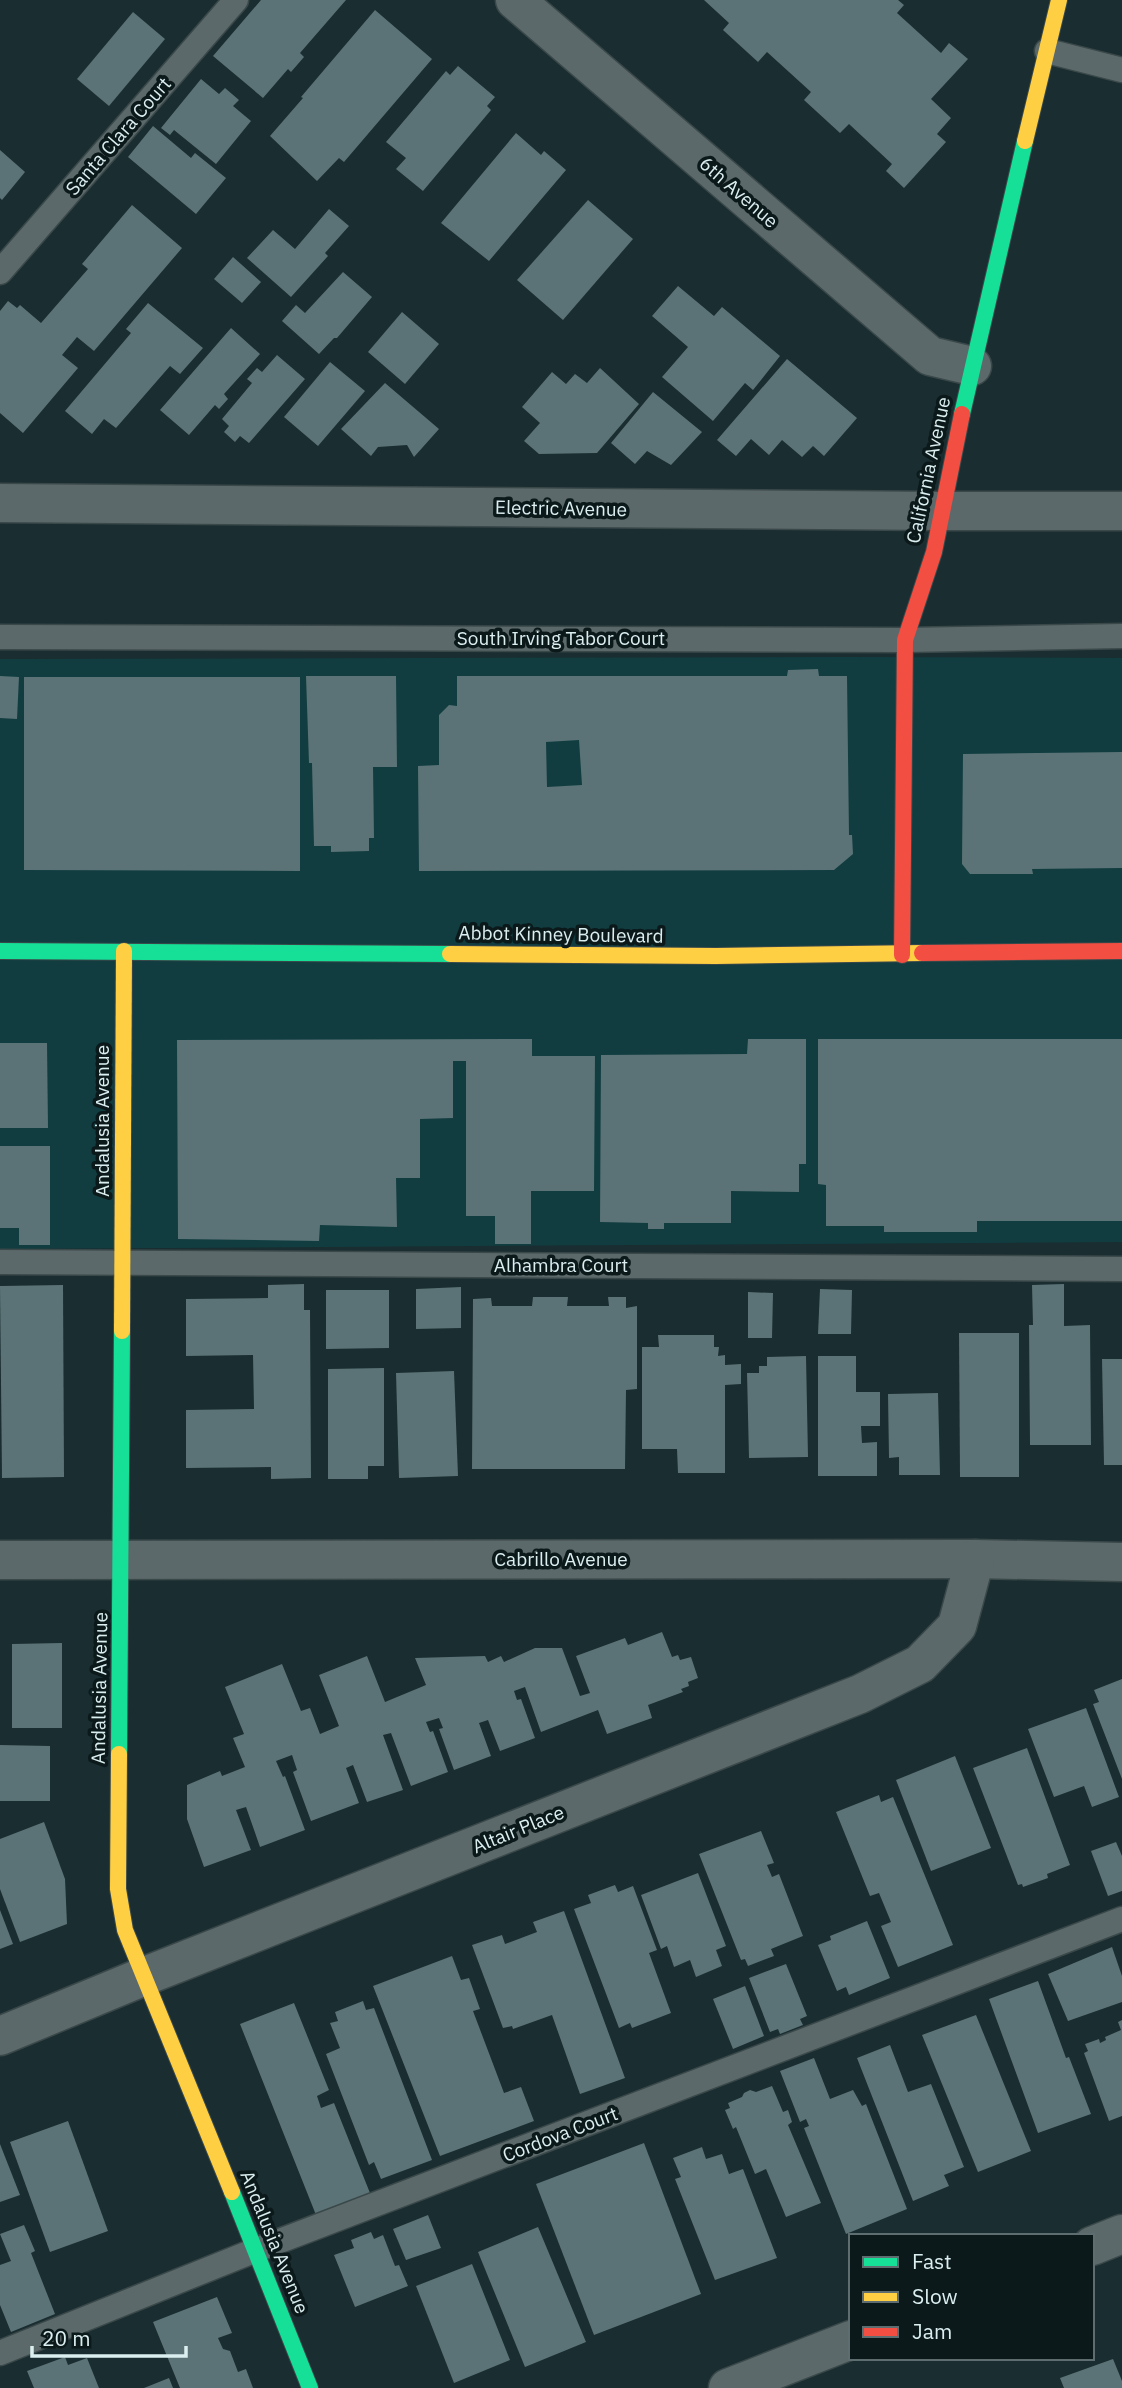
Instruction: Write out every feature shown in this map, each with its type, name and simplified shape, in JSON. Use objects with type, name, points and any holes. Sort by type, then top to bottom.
[{"type":"street","name":"6th Avenue","points":[[515,0],[930,356],[972,366]]},
{"type":"street","name":"California Avenue","points":[[902,955],[905,640],[933,552],[972,366],[1059,0]]},
{"type":"street","name":"Electric Avenue","points":[[0,503],[1122,511]]},
{"type":"street","name":"Abbot Kinney Boulevard","points":[[0,951],[716,956],[1122,951]]},
{"type":"street","name":"Andalusia Avenue","points":[[124,951],[118,1889],[125,1930],[310,2388]]},
{"type":"street","name":"Cabrillo Avenue","points":[[0,1560],[975,1559],[1122,1562]]},
{"type":"street","name":"Altair Place","points":[[0,2036],[145,1976],[860,1694],[920,1664],[957,1626],[975,1559]]},
{"type":"street","points":[[1094,2245],[1122,2234]]},
{"type":"street","points":[[728,2388],[849,2341]]},
{"type":"lane","name":"Santa Clara Court","points":[[0,272],[236,0]]},
{"type":"lane","points":[[1047,51],[1122,70]]},
{"type":"lane","name":"South Irving Tabor Court","points":[[0,637],[905,640],[1122,636]]},
{"type":"lane","name":"Alhambra Court","points":[[0,1262],[1122,1269]]},
{"type":"lane","name":"Cordova Court","points":[[0,2353],[256,2250],[1122,1919]]},
{"type":"shaded area","points":[[1122,658],[1122,1242],[0,1249],[0,659]]},
{"type":"building","points":[[261,0],[346,0],[300,53],[304,57],[291,72],[288,69],[263,98],[213,56]]},
{"type":"building","points":[[704,0],[898,0],[904,5],[897,13],[941,53],[949,43],[968,59],[931,99],[951,118],[937,134],[946,142],[904,188],[886,171],[892,164],[849,124],[840,133],[804,100],[811,92],[767,52],[758,62],[723,30],[729,23]]},
{"type":"building","points":[[375,10],[432,59],[344,162],[339,158],[317,181],[270,136]]},
{"type":"building","points":[[133,12],[165,39],[109,106],[77,79]]},
{"type":"building","points":[[458,66],[495,97],[487,106],[491,110],[423,191],[396,169],[406,158],[386,142],[446,71],[450,75]]},
{"type":"building","points":[[201,79],[219,94],[225,88],[239,100],[233,106],[251,121],[216,164],[174,130],[170,135],[161,128]]},
{"type":"building","points":[[153,126],[191,158],[195,153],[226,178],[196,214],[128,157]]},
{"type":"building","points":[[516,133],[541,155],[544,151],[566,170],[489,261],[441,223]]},
{"type":"building","points":[[0,150],[25,172],[2,200],[0,198]]},
{"type":"building","points":[[588,200],[633,239],[563,320],[517,280]]},
{"type":"building","points":[[132,205],[182,248],[94,351],[77,337],[62,355],[78,368],[23,433],[0,413],[0,311],[8,301],[17,308],[20,305],[41,323],[88,269],[82,264]]},
{"type":"building","points":[[329,209],[349,226],[325,253],[328,256],[291,297],[247,258],[273,230],[295,249]]},
{"type":"building","points":[[233,257],[261,282],[242,303],[214,279]]},
{"type":"building","points":[[343,272],[372,297],[337,338],[319,354],[282,321],[296,305],[305,313]]},
{"type":"building","points":[[678,286],[714,316],[722,307],[780,356],[753,390],[745,383],[713,421],[662,377],[688,347],[652,316]]},
{"type":"building","points":[[148,303],[203,348],[180,374],[170,366],[116,428],[104,419],[92,434],[65,411],[131,333],[126,329]]},
{"type":"building","points":[[402,312],[439,344],[405,384],[368,352]]},
{"type":"building","points":[[231,328],[260,354],[224,394],[228,399],[219,409],[215,405],[189,435],[160,410]]},
{"type":"building","points":[[277,355],[305,379],[249,443],[240,436],[235,442],[224,432],[229,426],[222,419],[252,383],[247,379],[257,368],[262,372]]},
{"type":"building","points":[[787,359],[857,418],[824,456],[813,446],[802,457],[782,440],[769,455],[751,439],[736,456],[717,440]]},
{"type":"building","points":[[330,362],[365,391],[318,446],[284,417]]},
{"type":"building","points":[[600,368],[639,404],[597,453],[539,454],[524,441],[540,423],[522,407],[552,372],[566,384],[575,374],[587,383]]},
{"type":"building","points":[[385,383],[439,429],[414,457],[407,445],[378,447],[371,456],[341,429]]},
{"type":"building","points":[[653,392],[702,432],[671,465],[647,451],[635,464],[611,443]]},
{"type":"building","points":[[818,669],[819,676],[847,676],[849,835],[852,835],[853,854],[834,870],[419,871],[418,766],[439,765],[439,715],[449,705],[457,706],[457,676],[787,676],[788,670]],"holes":[[[579,740],[582,785],[547,787],[546,742]]]},
{"type":"building","points":[[0,676],[19,677],[17,719],[0,718]]},
{"type":"building","points":[[306,676],[396,676],[397,767],[373,767],[374,838],[369,838],[369,851],[331,852],[331,846],[314,846]]},
{"type":"building","points":[[24,677],[300,677],[300,871],[24,870]]},
{"type":"building","points":[[1122,752],[1122,868],[1032,869],[1033,874],[970,874],[962,864],[963,754]]},
{"type":"building","points":[[532,1039],[532,1056],[595,1056],[594,1191],[531,1191],[531,1244],[495,1244],[495,1216],[466,1216],[466,1061],[453,1061],[453,1118],[420,1119],[420,1178],[396,1178],[397,1227],[320,1225],[319,1241],[178,1239],[177,1040]]},
{"type":"building","points":[[748,1039],[806,1039],[806,1164],[799,1164],[799,1192],[731,1191],[731,1223],[664,1223],[664,1229],[648,1229],[648,1223],[600,1222],[601,1055],[747,1054]]},
{"type":"building","points":[[818,1039],[1122,1039],[1122,1221],[977,1221],[977,1232],[884,1232],[884,1226],[826,1226],[826,1185],[818,1184]]},
{"type":"building","points":[[0,1043],[47,1043],[48,1128],[0,1128]]},
{"type":"building","points":[[0,1146],[50,1146],[50,1245],[19,1245],[19,1228],[0,1228]]},
{"type":"building","points":[[304,1284],[304,1310],[310,1310],[311,1478],[271,1479],[271,1467],[186,1468],[186,1410],[254,1409],[253,1355],[186,1356],[186,1299],[268,1298],[268,1285]]},
{"type":"building","points":[[1064,1284],[1064,1326],[1090,1325],[1091,1445],[1030,1445],[1029,1325],[1033,1325],[1032,1285]]},
{"type":"building","points":[[63,1285],[64,1477],[2,1478],[0,1286]]},
{"type":"building","points":[[461,1287],[461,1328],[416,1329],[416,1289]]},
{"type":"building","points":[[820,1289],[852,1290],[851,1334],[818,1334]]},
{"type":"building","points":[[326,1290],[389,1290],[389,1348],[326,1349]]},
{"type":"building","points":[[748,1292],[773,1293],[772,1338],[748,1338]]},
{"type":"building","points":[[533,1297],[568,1297],[567,1306],[609,1306],[608,1297],[626,1297],[626,1308],[637,1306],[637,1389],[626,1390],[625,1469],[472,1469],[473,1299],[491,1298],[492,1306],[532,1306]]},
{"type":"building","points":[[959,1333],[1019,1333],[1019,1477],[960,1477]]},
{"type":"building","points":[[658,1335],[714,1335],[714,1347],[719,1347],[718,1356],[725,1355],[725,1365],[741,1364],[741,1384],[725,1385],[725,1473],[678,1473],[677,1449],[642,1449],[642,1347],[659,1347]]},
{"type":"building","points":[[806,1356],[808,1457],[749,1458],[747,1373],[759,1373],[759,1366],[767,1366],[767,1357]]},
{"type":"building","points":[[818,1356],[856,1356],[856,1392],[880,1392],[880,1426],[861,1426],[862,1443],[877,1442],[877,1476],[818,1476]]},
{"type":"building","points":[[1102,1359],[1122,1359],[1122,1465],[1104,1465]]},
{"type":"building","points":[[384,1368],[384,1466],[368,1466],[368,1479],[328,1479],[328,1369]]},
{"type":"building","points":[[454,1371],[458,1476],[399,1478],[396,1373]]},
{"type":"building","points":[[938,1393],[940,1475],[899,1475],[899,1457],[889,1458],[888,1394]]},
{"type":"building","points":[[662,1632],[672,1657],[678,1655],[680,1660],[691,1657],[698,1678],[688,1682],[689,1686],[681,1689],[683,1692],[648,1705],[652,1718],[607,1734],[598,1710],[541,1732],[525,1687],[514,1691],[517,1700],[521,1699],[535,1738],[500,1751],[488,1720],[479,1723],[491,1756],[454,1770],[439,1729],[443,1728],[439,1718],[426,1722],[430,1732],[433,1731],[448,1772],[411,1786],[391,1733],[383,1735],[403,1790],[367,1802],[353,1765],[346,1768],[359,1803],[311,1821],[293,1772],[297,1770],[292,1755],[276,1761],[283,1777],[285,1776],[305,1830],[260,1847],[246,1807],[236,1810],[251,1850],[204,1867],[187,1819],[187,1785],[220,1771],[222,1776],[245,1767],[233,1738],[244,1734],[225,1687],[282,1664],[301,1711],[310,1708],[320,1734],[339,1726],[319,1675],[367,1656],[385,1702],[426,1685],[415,1658],[485,1656],[488,1662],[501,1656],[504,1662],[535,1648],[562,1648],[580,1696],[590,1693],[576,1656],[625,1638],[628,1645]]},
{"type":"building","points":[[62,1643],[62,1728],[12,1728],[12,1644]]},
{"type":"building","points":[[1122,1679],[1122,1779],[1093,1704],[1099,1702],[1094,1690]]},
{"type":"building","points":[[1086,1708],[1119,1797],[1092,1807],[1084,1786],[1054,1797],[1028,1729]]},
{"type":"building","points":[[0,1745],[50,1746],[50,1801],[0,1801]]},
{"type":"building","points":[[1027,1748],[1070,1865],[1047,1874],[1048,1878],[1023,1887],[1022,1884],[1018,1885],[973,1768]]},
{"type":"building","points":[[955,1756],[991,1848],[931,1871],[896,1780]]},
{"type":"building","points":[[879,1795],[881,1802],[893,1797],[953,1945],[898,1967],[881,1926],[891,1922],[879,1893],[870,1896],[836,1812]]},
{"type":"building","points":[[44,1822],[65,1879],[67,1924],[20,1942],[0,1889],[0,1839]]},
{"type":"building","points":[[761,1831],[774,1863],[767,1865],[772,1877],[779,1874],[803,1936],[771,1949],[774,1956],[748,1966],[745,1959],[741,1960],[699,1854]]},
{"type":"building","points":[[1116,1842],[1122,1856],[1122,1891],[1108,1896],[1091,1851]]},
{"type":"building","points":[[698,1873],[726,1946],[716,1950],[722,1966],[696,1977],[690,1960],[674,1967],[667,1946],[661,1949],[641,1895]]},
{"type":"building","points":[[615,1885],[618,1892],[633,1886],[657,1950],[649,1953],[671,2013],[632,2028],[630,2023],[619,2028],[574,1909],[591,1903],[588,1895]]},
{"type":"building","points":[[0,1910],[13,1944],[0,1949]]},
{"type":"building","points":[[564,1911],[625,2078],[580,2094],[552,2015],[513,2029],[512,2026],[503,2028],[472,1945],[502,1935],[505,1944],[537,1932],[533,1922]]},
{"type":"building","points":[[867,1921],[890,1978],[849,1995],[846,1987],[837,1991],[818,1945],[831,1940],[830,1936]]},
{"type":"building","points":[[1112,1947],[1122,1976],[1122,2002],[1068,2021],[1048,1974]]},
{"type":"building","points":[[452,1956],[461,1980],[469,1978],[480,2009],[473,2011],[504,2093],[521,2087],[534,2121],[440,2156],[373,1986]]},
{"type":"building","points":[[786,1964],[807,2016],[800,2019],[803,2025],[780,2034],[778,2029],[770,2032],[749,1978]]},
{"type":"building","points":[[1038,1981],[1066,2058],[1069,2057],[1091,2114],[1038,2133],[989,1999]]},
{"type":"building","points":[[745,1986],[764,2036],[733,2049],[713,1999]]},
{"type":"building","points":[[363,2001],[366,2010],[374,2008],[432,2160],[381,2179],[374,2162],[369,2165],[326,2054],[340,2048],[330,2023],[338,2021],[335,2012]]},
{"type":"building","points":[[294,2003],[329,2090],[317,2096],[321,2108],[334,2103],[370,2193],[316,2215],[240,2024]]},
{"type":"building","points":[[976,2015],[1031,2151],[978,2172],[922,2035]]},
{"type":"building","points":[[1122,2020],[1122,2116],[1109,2121],[1084,2053],[1088,2051],[1085,2044],[1099,2039],[1100,2043],[1106,2040],[1105,2037],[1121,2030],[1118,2022]]},
{"type":"building","points":[[890,2045],[908,2092],[931,2084],[964,2167],[944,2175],[949,2186],[913,2201],[857,2058]]},
{"type":"building","points":[[814,2058],[830,2099],[853,2090],[862,2106],[866,2104],[907,2209],[846,2234],[804,2128],[809,2126],[806,2119],[800,2122],[780,2071]]},
{"type":"building","points":[[772,2086],[783,2112],[788,2110],[792,2122],[788,2125],[821,2203],[786,2217],[766,2169],[755,2174],[736,2127],[733,2129],[725,2110],[730,2108],[728,2103],[742,2097],[744,2093]]},
{"type":"building","points":[[68,2121],[108,2231],[50,2252],[10,2142]]},
{"type":"building","points":[[644,2143],[701,2294],[594,2335],[536,2184]]},
{"type":"building","points":[[0,2144],[20,2195],[0,2202]]},
{"type":"building","points":[[702,2147],[706,2159],[722,2154],[729,2174],[743,2169],[777,2258],[715,2280],[675,2179],[681,2177],[673,2158]]},
{"type":"building","points":[[428,2215],[441,2248],[406,2260],[393,2229]]},
{"type":"building","points":[[24,2225],[35,2251],[31,2253],[55,2314],[11,2332],[0,2305],[0,2265],[11,2261],[0,2234]]},
{"type":"building","points":[[538,2227],[586,2342],[525,2367],[478,2252]]},
{"type":"building","points":[[371,2232],[374,2239],[383,2235],[395,2266],[399,2265],[408,2286],[355,2307],[334,2255],[354,2248],[351,2240]]},
{"type":"building","points":[[472,2264],[510,2360],[454,2383],[416,2286]]},
{"type":"building","points":[[217,2297],[232,2333],[218,2338],[223,2349],[230,2351],[238,2372],[246,2369],[253,2388],[180,2388],[153,2322]]},
{"type":"building","points":[[65,2357],[68,2365],[87,2358],[99,2388],[34,2388],[27,2371]]},
{"type":"building","points":[[1113,2359],[1122,2388],[1064,2388],[1060,2378]]},
{"type":"building","points":[[169,2378],[173,2388],[144,2388]]},
{"type":"traffic: fast","points":[[962,414],[1025,141]]},
{"type":"traffic: fast","points":[[0,951],[450,954]]},
{"type":"traffic: fast","points":[[119,1754],[122,1331]]},
{"type":"traffic: fast","points":[[232,2192],[310,2388]]},
{"type":"traffic: slow","points":[[1025,141],[1059,0]]},
{"type":"traffic: slow","points":[[122,1331],[124,951]]},
{"type":"traffic: slow","points":[[450,954],[716,956],[922,953]]},
{"type":"traffic: slow","points":[[119,1754],[118,1889],[125,1930],[232,2192]]},
{"type":"traffic: jam","points":[[902,955],[905,640],[934,552],[962,414]]},
{"type":"traffic: jam","points":[[922,953],[1122,951]]}]
